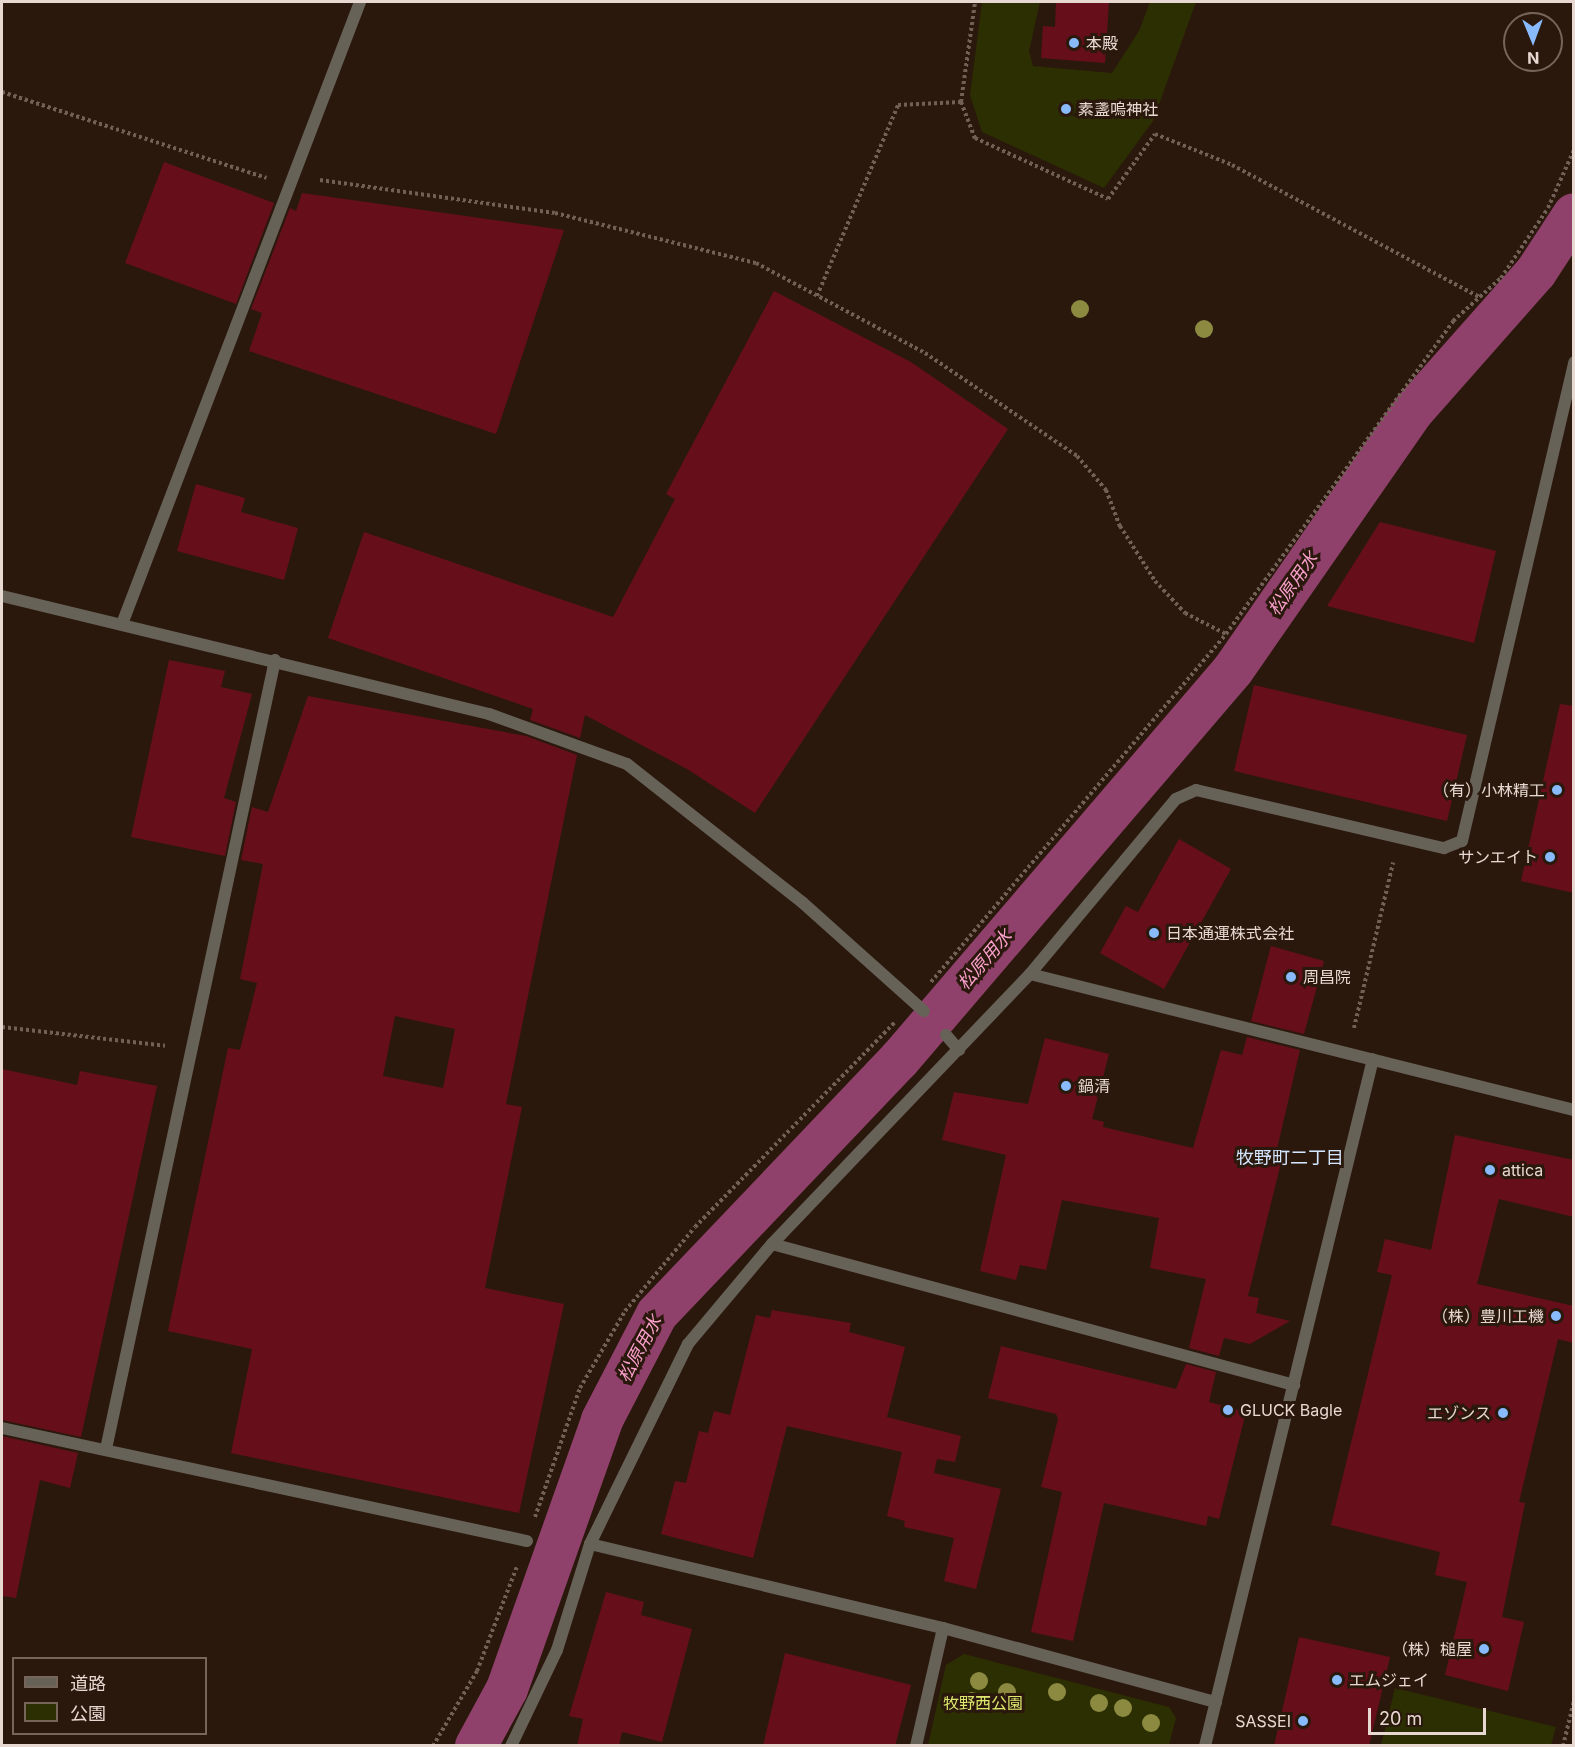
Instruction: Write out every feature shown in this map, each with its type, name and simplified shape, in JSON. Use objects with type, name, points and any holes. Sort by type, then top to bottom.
[{"type":"street","points":[[122,624],[360,2]]},
{"type":"street","points":[[511,1746],[557,1650],[590,1544],[688,1344],[772,1244],[1030,974],[1184,793],[1196,790],[1401,833],[1444,848],[1462,841],[1574,362]]},
{"type":"street","points":[[2,596],[275,660],[489,714],[627,764],[795,896],[924,1011]]},
{"type":"street","points":[[106,1449],[275,660]]},
{"type":"street","points":[[1030,974],[1574,1110]]},
{"type":"street","points":[[946,1035],[959,1050]]},
{"type":"street","points":[[1205,1746],[1373,1059]]},
{"type":"street","points":[[772,1244],[1294,1384]]},
{"type":"street","points":[[2,1428],[527,1541]]},
{"type":"street","points":[[590,1544],[943,1628],[1216,1702]]},
{"type":"street","points":[[916,1746],[943,1628]]},
{"type":"path","points":[[975,2],[961,102],[975,138],[1108,199],[1155,134],[1232,165],[1479,297]]},
{"type":"path","points":[[2,92],[288,186],[325,180],[555,213],[756,263],[925,353],[1077,456],[1106,490],[1120,526],[1155,581],[1185,613],[1226,634]]},
{"type":"path","points":[[817,296],[898,105],[961,102]]},
{"type":"path","points":[[433,1746],[477,1671],[527,1541],[580,1388],[625,1311],[695,1227],[914,1002],[1226,634],[1376,422],[1454,321],[1501,278],[1548,207],[1574,150]]},
{"type":"path","points":[[1347,1052],[1401,833]]},
{"type":"path","points":[[2,1027],[190,1049]]},
{"type":"path","points":[[1563,1746],[1574,1701]]},
{"type":"green space","name":"素盞嗚神社","points":[[982,2],[1040,2],[1029,51],[1033,66],[1112,73],[1139,31],[1150,2],[1196,2],[1153,121],[1104,188],[982,132],[970,95]]},
{"type":"green space","name":"牧野西公園","points":[[964,1654],[1169,1707],[1176,1718],[1169,1745],[928,1745],[946,1665]]},
{"type":"green space","points":[[1395,1688],[1556,1727],[1551,1745],[1381,1745]]},
{"type":"building","name":"本殿","points":[[1056,2],[1109,2],[1105,63],[1041,58],[1043,26],[1055,27]]},
{"type":"building","points":[[164,162],[274,203],[236,304],[125,263]]},
{"type":"building","points":[[302,193],[564,230],[496,434],[249,351],[262,313],[251,309],[290,208],[296,211]]},
{"type":"building","points":[[774,291],[911,362],[1008,429],[755,813],[687,769],[585,715],[580,738],[530,720],[533,709],[328,638],[364,532],[613,617],[675,499],[666,494]]},
{"type":"building","points":[[196,484],[245,498],[241,512],[298,528],[284,580],[177,551]]},
{"type":"building","points":[[1380,522],[1496,551],[1474,643],[1327,606]]},
{"type":"building","points":[[169,660],[225,671],[221,687],[252,694],[224,798],[236,802],[225,856],[131,837]]},
{"type":"building","points":[[1254,685],[1467,735],[1447,821],[1234,771]]},
{"type":"building","points":[[308,696],[526,736],[577,755],[506,1104],[522,1107],[485,1288],[564,1304],[519,1513],[231,1453],[252,1349],[168,1331],[228,1048],[240,1050],[257,983],[240,979],[263,864],[241,860],[252,807],[268,812]],"holes":[[[395,1016],[455,1029],[443,1088],[383,1076]]]},
{"type":"building","points":[[1560,704],[1574,706],[1574,893],[1521,881]]},
{"type":"building","name":"日本通運株式会社","points":[[1179,839],[1231,869],[1164,989],[1100,953],[1126,906],[1138,912]]},
{"type":"building","name":"周昌院","points":[[1271,946],[1324,961],[1304,1034],[1251,1021]]},
{"type":"building","points":[[1247,1037],[1300,1050],[1274,1162],[1281,1163],[1248,1296],[1259,1298],[1256,1313],[1290,1321],[1250,1344],[1224,1338],[1219,1356],[1189,1348],[1206,1279],[1150,1268],[1159,1218],[1062,1200],[1046,1270],[1020,1265],[1016,1280],[980,1271],[1006,1155],[942,1140],[954,1092],[1028,1104],[1045,1038],[1109,1054],[1092,1119],[1104,1122],[1103,1127],[1193,1148],[1221,1050],[1242,1055]]},
{"type":"building","points":[[2,1069],[77,1085],[80,1071],[157,1086],[81,1437],[2,1420]]},
{"type":"building","points":[[1455,1135],[1574,1160],[1574,1217],[1499,1199],[1477,1284],[1574,1306],[1574,1343],[1558,1339],[1519,1502],[1525,1503],[1502,1617],[1524,1622],[1508,1691],[1445,1675],[1467,1582],[1435,1575],[1440,1552],[1331,1525],[1392,1275],[1377,1272],[1385,1239],[1431,1250]]},
{"type":"building","points":[[772,1310],[851,1323],[849,1332],[905,1347],[887,1417],[961,1436],[955,1462],[937,1459],[934,1473],[1001,1489],[976,1589],[944,1581],[954,1538],[904,1527],[905,1521],[887,1516],[902,1452],[787,1426],[753,1558],[661,1534],[675,1481],[686,1483],[699,1431],[708,1433],[714,1411],[730,1415],[756,1315],[770,1318]]},
{"type":"building","points":[[1001,1346],[1176,1389],[1186,1364],[1216,1372],[1209,1402],[1246,1412],[1219,1519],[1208,1516],[1206,1526],[1104,1503],[1073,1641],[1031,1632],[1062,1492],[1041,1487],[1058,1419],[1056,1414],[988,1398]]},
{"type":"building","points":[[2,1436],[78,1453],[70,1488],[40,1480],[16,1598],[2,1596]]},
{"type":"building","points":[[606,1592],[644,1602],[641,1615],[692,1629],[662,1742],[622,1732],[619,1746],[577,1746],[583,1719],[569,1716]]},
{"type":"building","name":"エムジェイ","points":[[1299,1637],[1390,1657],[1369,1746],[1274,1746]]},
{"type":"building","points":[[785,1653],[911,1685],[895,1746],[763,1746]]},
{"type":"waterway","name":"松原用水","points":[[476,1746],[507,1689],[602,1420],[657,1314],[899,1060],[1233,670],[1414,410],[1536,272],[1574,214]]},
{"type":"waterway","points":[[1562,239],[1574,238]]},
{"type":"place","name":"本殿","points":[[1074,43]]},
{"type":"place","name":"素盞嗚神社","points":[[1066,109]]},
{"type":"place","name":"（有）小林精工","points":[[1557,790]]},
{"type":"place","name":"サンエイト","points":[[1550,857]]},
{"type":"place","name":"日本通運株式会社","points":[[1154,933]]},
{"type":"place","name":"周昌院","points":[[1291,977]]},
{"type":"place","name":"鍋清","points":[[1066,1086]]},
{"type":"place","name":"attica","points":[[1490,1170]]},
{"type":"place","name":"（株）豊川工機","points":[[1556,1316]]},
{"type":"place","name":"GLUCK Bagle","points":[[1228,1410]]},
{"type":"place","name":"エゾンス","points":[[1503,1413]]},
{"type":"place","name":"（株）槌屋","points":[[1484,1649]]},
{"type":"place","name":"エムジェイ","points":[[1337,1680]]},
{"type":"place","name":"SASSEI","points":[[1303,1721]]},
{"type":"district","name":"牧野町二丁目","points":[[1290,1158]]}]
